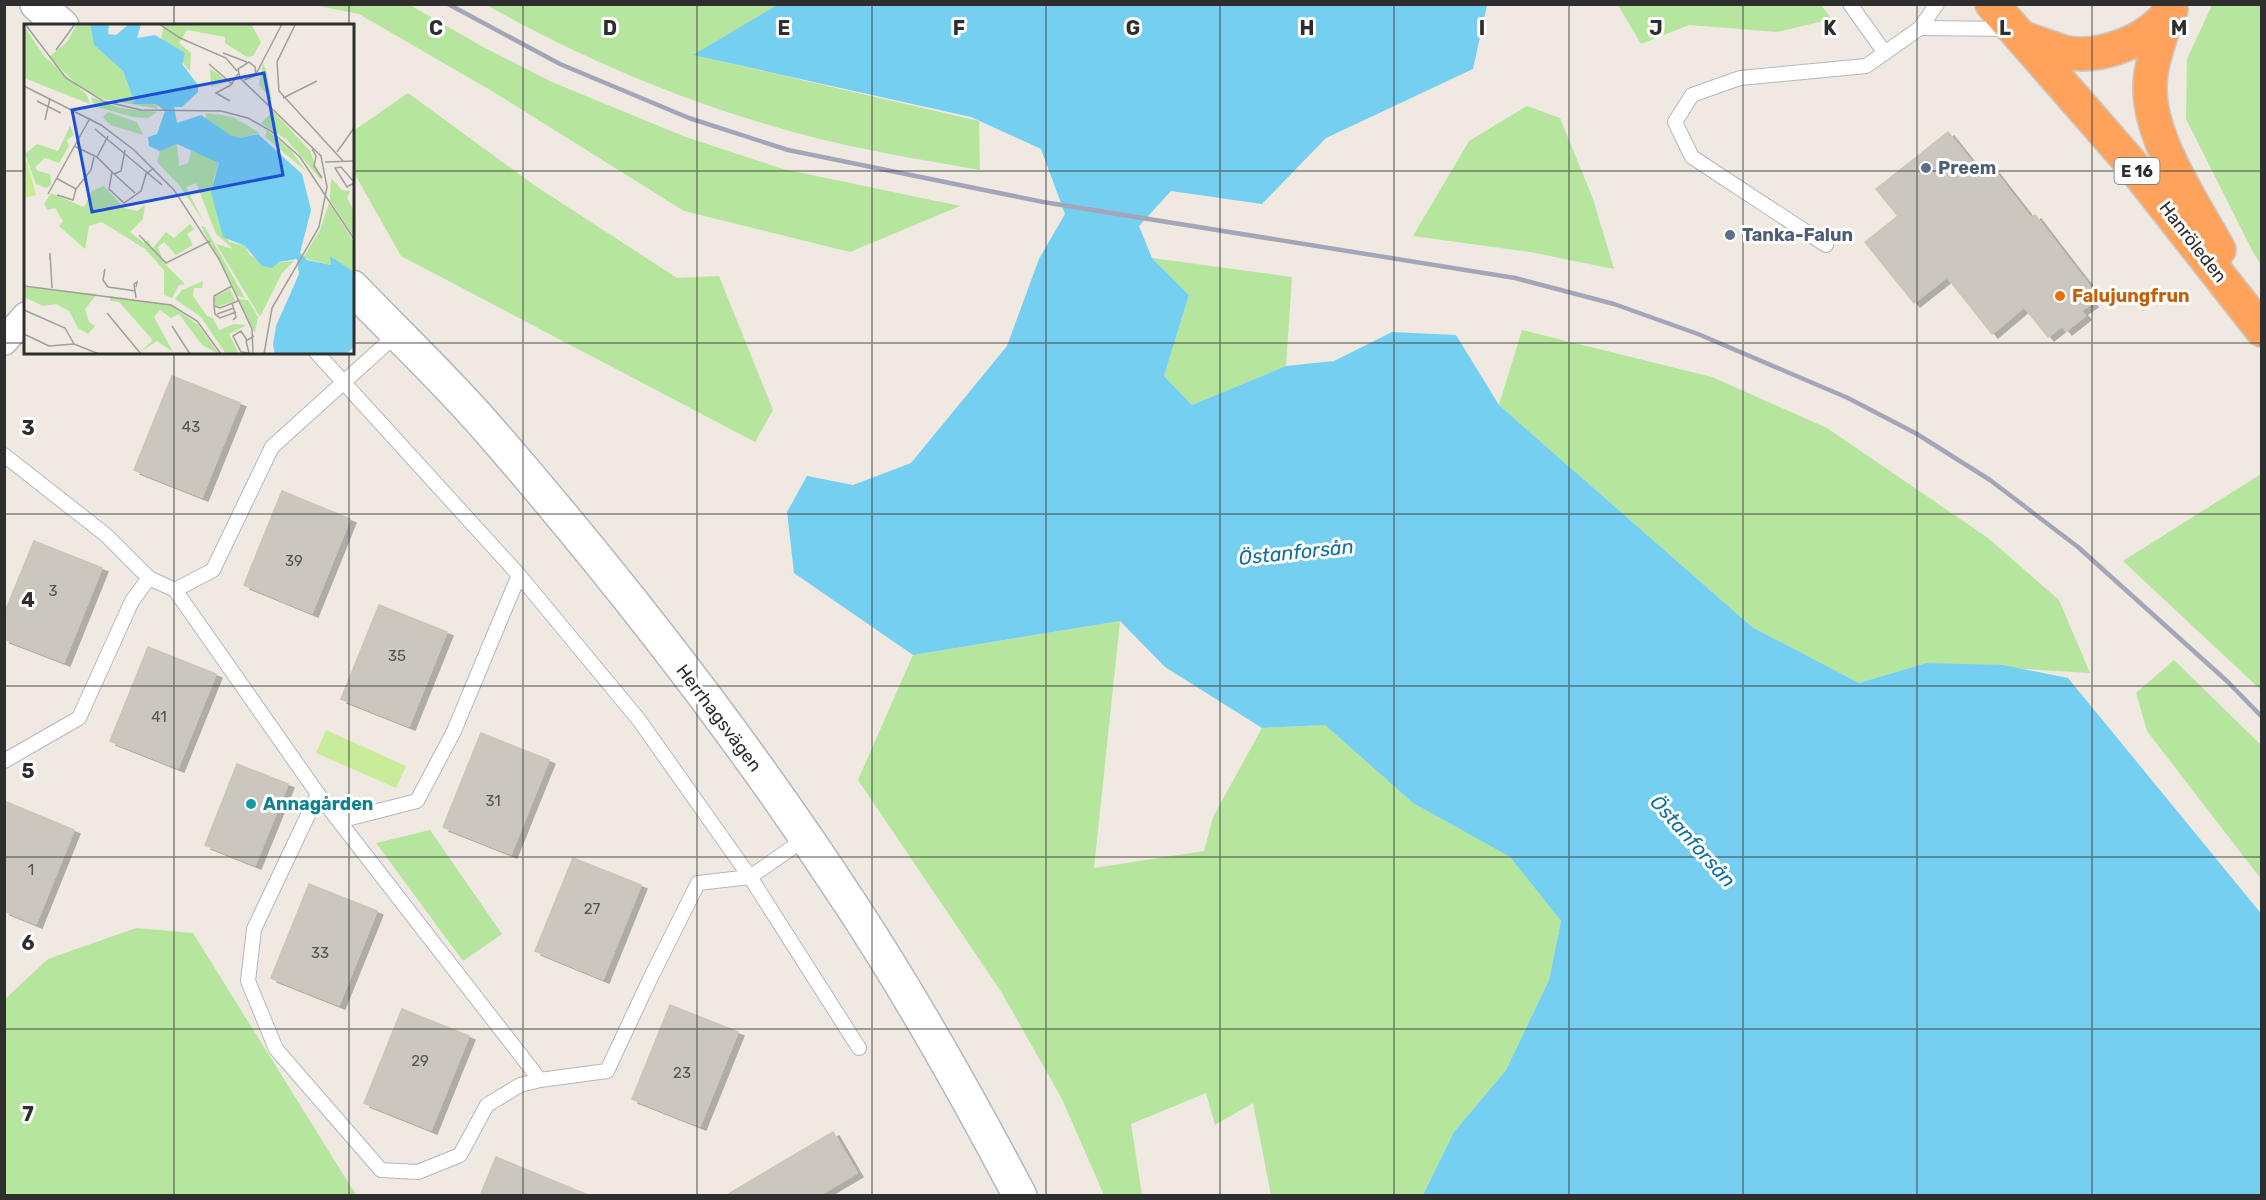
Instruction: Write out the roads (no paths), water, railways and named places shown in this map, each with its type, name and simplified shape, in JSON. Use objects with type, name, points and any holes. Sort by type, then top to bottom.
[{"type":"highway","name":"E 16","points":[[1992,4],[2019,34]]},
{"type":"highway","points":[[2019,34],[2065,52],[2103,52],[2138,39],[2171,10]]},
{"type":"highway","name":"Hanröleden","points":[[2171,10],[2151,71],[2150,86],[2154,120],[2254,319]]},
{"type":"highway","name":"Hanröleden","points":[[2019,34],[2167,207],[2213,271],[2254,319]]},
{"type":"street","points":[[37,4],[60,24]]},
{"type":"street","name":"Herrhagsvägen","points":[[354,289],[489,429],[623,590],[806,838],[853,907],[928,1031],[1020,1196]]},
{"type":"street","points":[[4,341],[24,318]]},
{"type":"lane","points":[[1850,4],[1885,53]]},
{"type":"lane","points":[[1826,245],[1692,157],[1675,122],[1692,95],[1740,78],[1866,66],[1920,28],[1937,4]]},
{"type":"lane","points":[[1920,28],[2019,34]]},
{"type":"lane","points":[[175,590],[213,570],[272,447],[397,333]]},
{"type":"lane","points":[[318,354],[519,575],[639,720],[750,877],[859,1048]]},
{"type":"lane","points":[[4,455],[106,536],[149,578],[175,590],[318,794],[540,1080]]},
{"type":"lane","points":[[339,821],[417,801],[454,731],[519,575]]},
{"type":"lane","points":[[4,761],[79,718],[132,601],[149,578]]},
{"type":"lane","points":[[318,794],[254,929],[248,981],[276,1049],[381,1170],[418,1172],[460,1155],[487,1105],[520,1085],[607,1071],[698,883],[750,877],[806,838]]},
{"type":"water","name":"Östanforsån","points":[[779,4],[1487,5],[1473,69],[1326,138],[1262,204],[1171,191],[1139,226],[1152,258],[1189,295],[1164,376],[1192,405],[1286,366],[1334,361],[1392,332],[1456,335],[1499,405],[1752,627],[1859,683],[1926,663],[2003,665],[2068,678],[2262,915],[2261,1195],[1423,1195],[1454,1132],[1506,1070],[1549,980],[1561,921],[1510,857],[1413,803],[1325,725],[1262,728],[1165,667],[1120,621],[913,655],[794,573],[787,512],[807,476],[853,485],[911,463],[1007,346],[1039,259],[1065,214],[1041,149],[971,117],[693,55]]},
{"type":"railway","points":[[448,4],[560,64],[689,118],[788,150],[1043,202],[1515,278],[1614,304],[1698,334],[1848,398],[1917,434],[1990,480],[2078,547],[2228,682],[2262,717]]},
{"type":"place","name":"Preem","points":[[1926,168]]},
{"type":"place","name":"Tanka-Falun","points":[[1730,235]]},
{"type":"place","name":"Falujungfrun","points":[[2060,296]]},
{"type":"place","name":"Annagården","points":[[251,804]]}]
